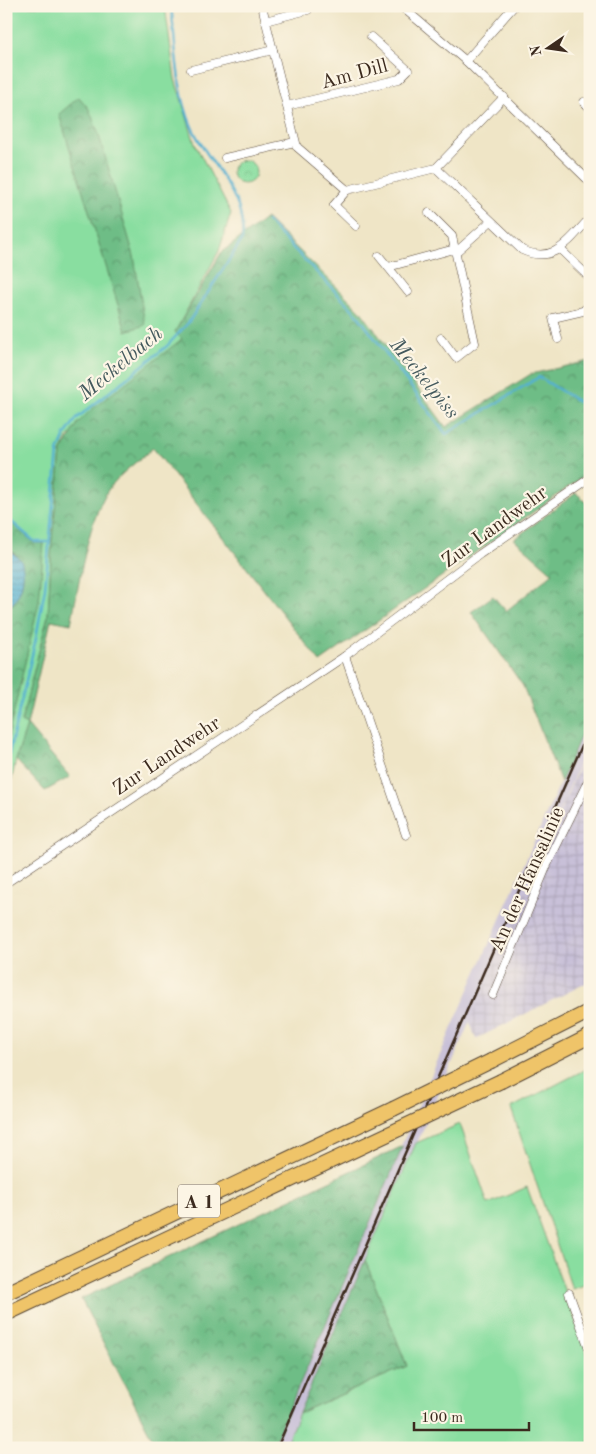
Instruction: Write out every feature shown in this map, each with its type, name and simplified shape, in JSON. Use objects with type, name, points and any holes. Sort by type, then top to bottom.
[{"type":"highway","name":"A 1","points":[[6,1293],[393,1110],[590,1011]]},
{"type":"highway","name":"A 1","points":[[6,1314],[501,1081],[590,1036]]},
{"type":"street","points":[[262,6],[297,147],[347,190]]},
{"type":"street","points":[[265,21],[317,6]]},
{"type":"street","points":[[401,6],[466,61],[590,182]]},
{"type":"street","points":[[466,61],[514,6]]},
{"type":"street","name":"Am Dill","points":[[287,106],[399,79],[408,70],[371,37]]},
{"type":"street","points":[[191,70],[272,50]]},
{"type":"street","points":[[356,226],[334,205],[347,190],[436,168],[504,97]]},
{"type":"street","points":[[225,158],[295,142]]},
{"type":"street","points":[[436,168],[522,250],[534,256],[546,255],[560,249],[590,218]]},
{"type":"street","points":[[429,213],[452,236],[475,343],[456,358],[441,338]]},
{"type":"street","points":[[456,252],[492,221]]},
{"type":"street","points":[[560,249],[590,278]]},
{"type":"street","points":[[388,267],[451,250],[456,252]]},
{"type":"street","points":[[379,256],[408,292]]},
{"type":"street","points":[[558,339],[553,318],[584,311],[590,305]]},
{"type":"street","name":"Zur Landwehr","points":[[6,883],[345,656],[480,554],[590,478]]},
{"type":"street","points":[[345,656],[406,835]]},
{"type":"street","name":"An der Hansalinie","points":[[493,996],[547,865],[590,777]]},
{"type":"street","points":[[569,1292],[590,1351]]},
{"type":"shaded area","points":[[590,715],[590,739],[456,1054],[284,1448],[272,1448],[440,1055]]},
{"type":"shaded area","points":[[590,742],[590,981],[476,1039],[469,1020]]},
{"type":"green space","points":[[6,6],[165,6],[175,79],[195,144],[231,213],[219,251],[175,332],[183,338],[67,438],[61,453],[52,540],[48,616],[21,722],[27,725],[16,760],[6,804],[6,746],[44,543],[34,543],[6,517]]},
{"type":"green space","points":[[79,97],[89,109],[98,132],[134,256],[145,325],[126,331],[59,114]]},
{"type":"green space","points":[[244,160],[249,161],[255,167],[255,177],[249,183],[244,184],[239,183],[233,177],[232,172],[233,167],[239,161]]},
{"type":"green space","points":[[266,218],[360,310],[446,427],[531,374],[590,361],[590,472],[320,662],[153,448],[118,479],[108,490],[101,504],[89,537],[71,624],[51,620],[27,725],[21,722],[48,616],[52,540],[61,453],[78,423],[91,410],[182,339],[175,332],[221,253]]},
{"type":"green space","points":[[576,493],[590,505],[590,714],[561,782],[523,686],[471,612],[493,596],[506,611],[553,573],[514,539]]},
{"type":"green space","points":[[6,517],[34,543],[44,543],[39,602],[6,746],[6,610],[18,596],[23,578],[20,560],[6,548]]},
{"type":"green space","points":[[27,725],[70,777],[45,791],[16,760]]},
{"type":"green space","points":[[590,1067],[590,1283],[572,1289],[511,1108]]},
{"type":"green space","points":[[460,1124],[488,1204],[527,1187],[590,1361],[590,1448],[284,1448],[299,1413],[407,1366],[365,1260],[416,1143]]},
{"type":"green space","points":[[403,1146],[272,1448],[157,1448],[81,1299]]},
{"type":"green space","points":[[365,1260],[407,1366],[299,1413]]},
{"type":"water","points":[[7,548],[21,560],[23,580],[16,600],[6,610]]},
{"type":"waterway","name":"Meckelbach","points":[[6,766],[36,638],[45,588],[58,452],[65,435],[77,418],[167,346],[188,323],[242,240],[239,208],[233,194],[199,141],[187,113],[177,67],[171,6]]},
{"type":"waterway","name":"Meckelpiss","points":[[267,221],[356,313],[446,434],[539,377],[590,409]]},
{"type":"waterway","points":[[6,517],[35,542],[48,542]]},
{"type":"railway","points":[[277,1448],[590,727]]}]
